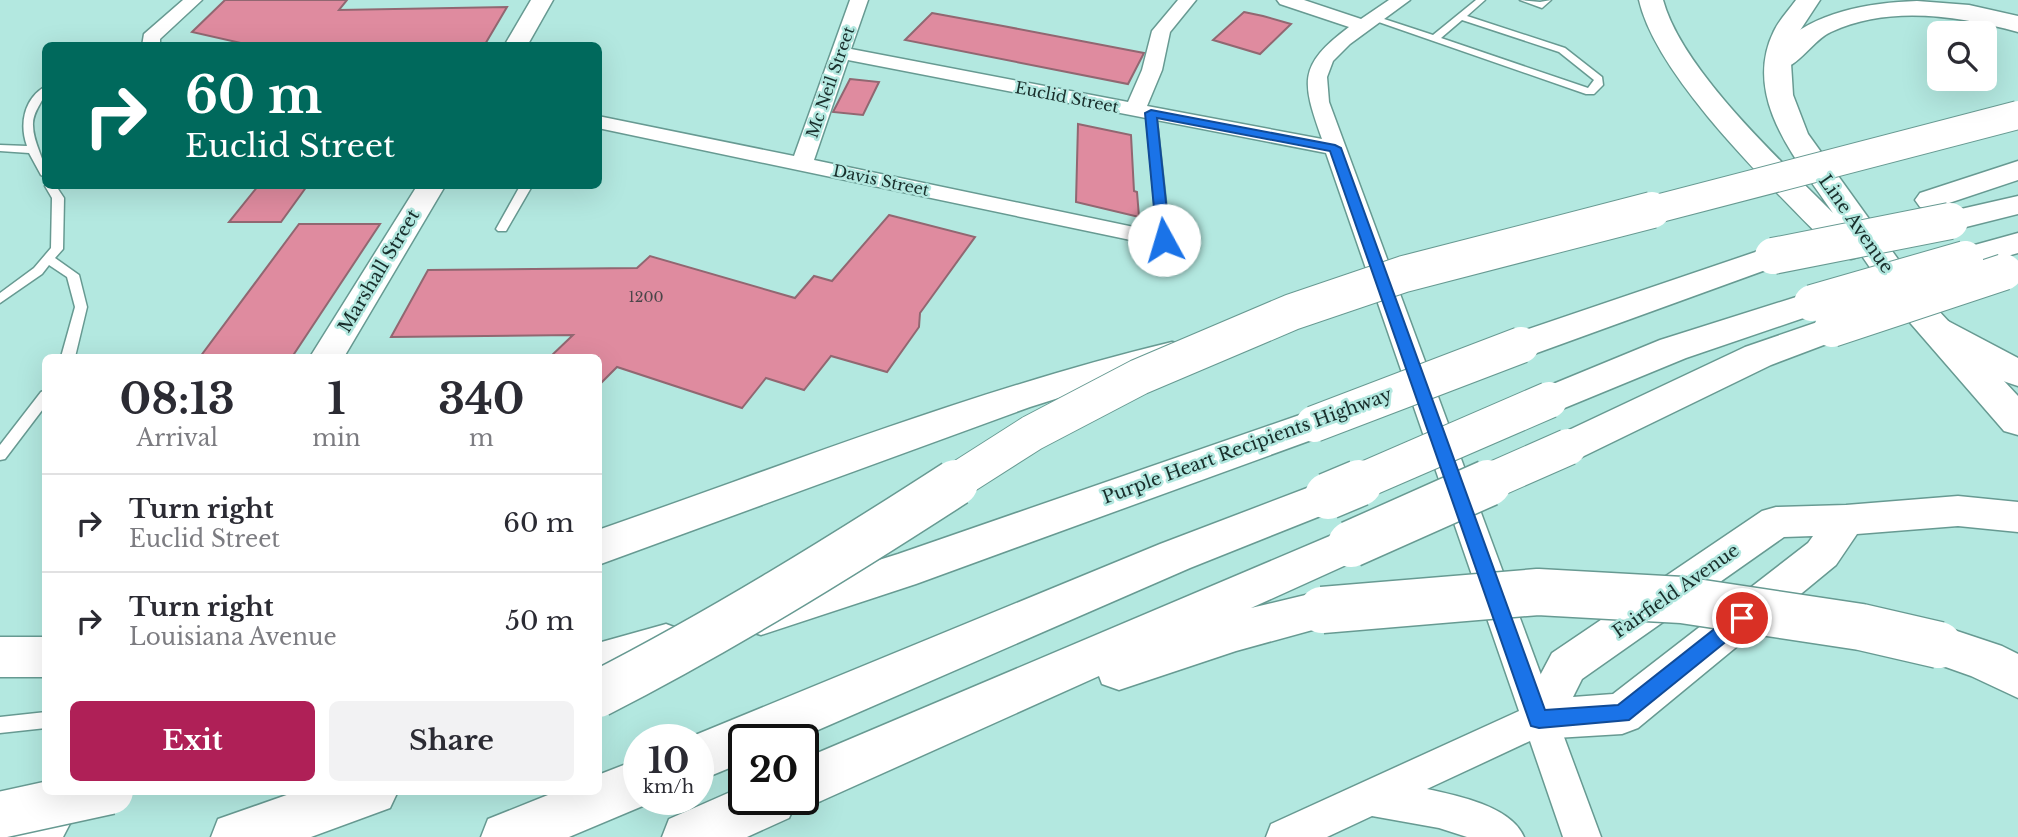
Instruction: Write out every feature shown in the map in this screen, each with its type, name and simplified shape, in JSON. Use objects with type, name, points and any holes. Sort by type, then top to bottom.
[{"type":"main road","points":[[1651,0],[1652,16],[1660,32],[1713,104],[1850,248],[1911,302]]},
{"type":"main road","name":"Line Avenue","points":[[1808,0],[1786,32],[1777,63],[1779,95],[1794,134],[1911,302],[2018,421]]},
{"type":"main road","points":[[1777,63],[1820,27],[1863,9],[1882,5],[1899,3],[1968,12],[2018,24]]},
{"type":"main road","points":[[602,692],[668,658],[829,564],[1032,433],[1139,377],[1292,312],[1404,274],[2018,115]]},
{"type":"main road","points":[[1941,210],[2018,170]]},
{"type":"main road","name":"Purple Heart Recipients Highway","points":[[602,663],[834,594],[1169,473],[1314,424],[1521,345],[1773,256],[1845,241],[1941,210],[2018,205]]},
{"type":"main road","points":[[714,751],[1175,556],[1328,496],[1673,349],[1822,316],[2006,259]]},
{"type":"main road","points":[[819,776],[1568,447],[1758,356],[1822,316]]},
{"type":"main road","points":[[1935,329],[1970,350],[2018,373]]},
{"type":"main road","points":[[602,547],[1017,398],[1121,366],[1205,348]]},
{"type":"main road","points":[[852,761],[1236,631],[1322,610],[1538,592],[1682,600],[1860,626],[1939,645],[2007,671]]},
{"type":"main road","points":[[0,657],[42,657]]},
{"type":"main road","points":[[507,837],[623,790]]},
{"type":"main road","points":[[0,815],[92,795]]},
{"type":"main road","points":[[237,837],[360,795]]},
{"type":"main road","points":[[688,837],[737,815]]},
{"type":"street","points":[[151,42],[192,0]]},
{"type":"street","points":[[517,42],[542,0]]},
{"type":"street","name":"Mc Neil Street","points":[[802,164],[859,0]]},
{"type":"street","points":[[1143,112],[1161,31],[1187,0]]},
{"type":"street","points":[[1286,0],[1370,22]]},
{"type":"street","points":[[1401,0],[1329,53],[1320,67],[1316,84],[1319,102],[1582,837]]},
{"type":"street","name":"Euclid Street","points":[[840,53],[1335,148]]},
{"type":"street","name":"Davis Street","points":[[602,123],[1164,240]]},
{"type":"street","name":"Marshall Street","points":[[329,354],[430,189]]},
{"type":"street","name":"Fairfield Avenue","points":[[1539,719],[1567,666],[1776,522],[1846,520],[1958,511],[2018,517]]},
{"type":"street","points":[[1285,837],[1539,719],[1622,714],[1822,554],[1846,520]]},
{"type":"street","points":[[36,837],[62,795]]},
{"type":"street","points":[[1368,797],[1423,806],[1468,818],[1505,837]]},
{"type":"lane","points":[[1434,39],[1481,0]]},
{"type":"lane","points":[[1524,0],[1542,5],[1547,0]]},
{"type":"lane","points":[[1370,22],[1434,39],[1590,92],[1598,85],[1599,79],[1562,50],[1461,17]]},
{"type":"lane","points":[[42,92],[31,102],[27,122],[32,150],[42,169]]},
{"type":"lane","points":[[1143,112],[1164,240]]},
{"type":"lane","points":[[0,148],[32,150]]},
{"type":"lane","points":[[0,299],[38,271],[57,249],[58,198],[53,189]]},
{"type":"lane","points":[[502,229],[524,189]]},
{"type":"lane","points":[[48,259],[73,275],[81,307],[69,354]]},
{"type":"lane","points":[[0,454],[6,441],[42,400]]},
{"type":"lane","points":[[0,724],[42,720]]},
{"type":"building","points":[[225,0],[347,0],[339,10],[507,7],[486,42],[236,42],[192,32]]},
{"type":"building","points":[[1244,12],[1291,24],[1260,54],[1213,40]]},
{"type":"building","points":[[932,13],[1144,53],[1128,84],[905,40]]},
{"type":"building","points":[[850,79],[879,82],[863,115],[833,112]]},
{"type":"building","points":[[1078,124],[1131,135],[1134,191],[1137,192],[1139,217],[1076,202]]},
{"type":"building","points":[[256,189],[305,189],[281,222],[229,222]]},
{"type":"building","points":[[889,215],[975,237],[920,313],[919,327],[887,372],[831,356],[804,390],[766,378],[742,408],[617,367],[602,382],[602,354],[553,354],[573,335],[391,337],[428,270],[637,268],[650,256],[795,298],[814,276],[832,281]]},
{"type":"building","points":[[299,224],[380,224],[294,354],[202,354]]},
{"type":"route","points":[[1164,240],[1151,113],[1335,148],[1539,719],[1622,714],[1742,618]]}]
